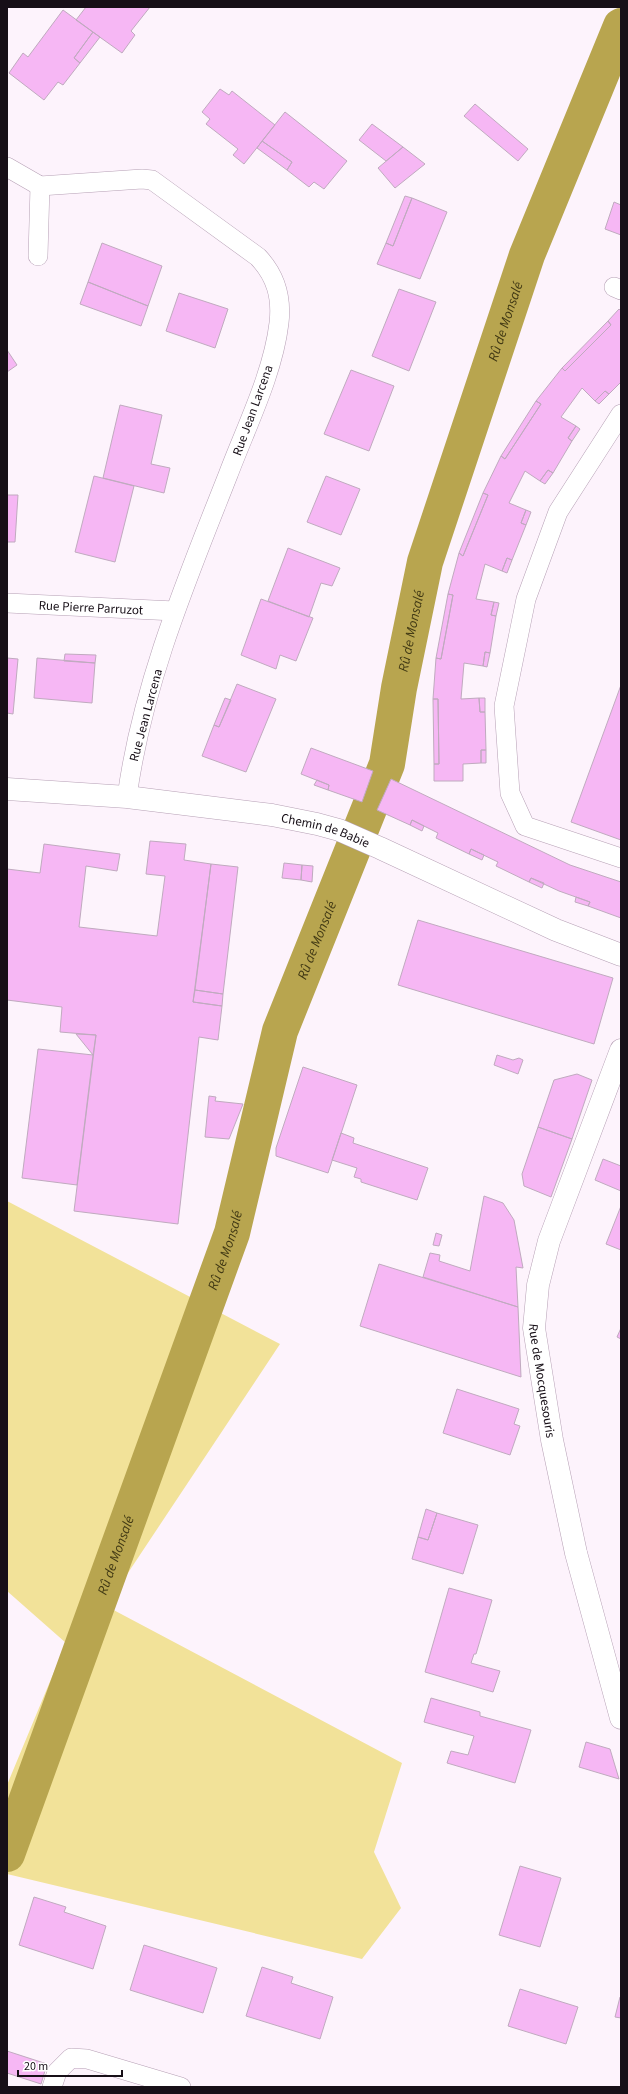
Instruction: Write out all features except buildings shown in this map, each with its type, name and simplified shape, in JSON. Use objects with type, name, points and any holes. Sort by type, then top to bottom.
[{"type":"street","name":"Chemin de Babie","points":[[7,789],[127,797],[272,815],[339,830],[556,930],[621,955]]},
{"type":"street","name":"Rue de Mocquesouris","points":[[621,1050],[549,1241],[538,1285],[534,1328],[552,1440],[576,1553],[621,1718]]},
{"type":"lane","points":[[7,168],[40,186],[38,256]]},
{"type":"lane","name":"Rue Jean Larcena","points":[[40,186],[142,179],[152,180],[258,257],[270,271],[276,282],[280,304],[279,323],[263,384],[175,611],[136,743],[127,797]]},
{"type":"lane","points":[[621,414],[558,512],[526,599],[504,706],[510,793],[525,826],[621,858]]},
{"type":"lane","name":"Rue Pierre Parruzot","points":[[7,603],[175,611]]},
{"type":"lane","points":[[52,2087],[57,2072],[71,2058],[87,2059],[181,2087]]},
{"type":"shaded area","points":[[7,1201],[280,1344],[106,1606],[402,1763],[374,1852],[401,1908],[362,1959],[7,1874],[7,1785],[66,1643],[7,1591]]},
{"type":"waterway","name":"Rû de Monsalé","points":[[7,1854],[232,1233],[280,1031],[387,764],[399,688],[425,562],[527,255],[621,26]]}]
